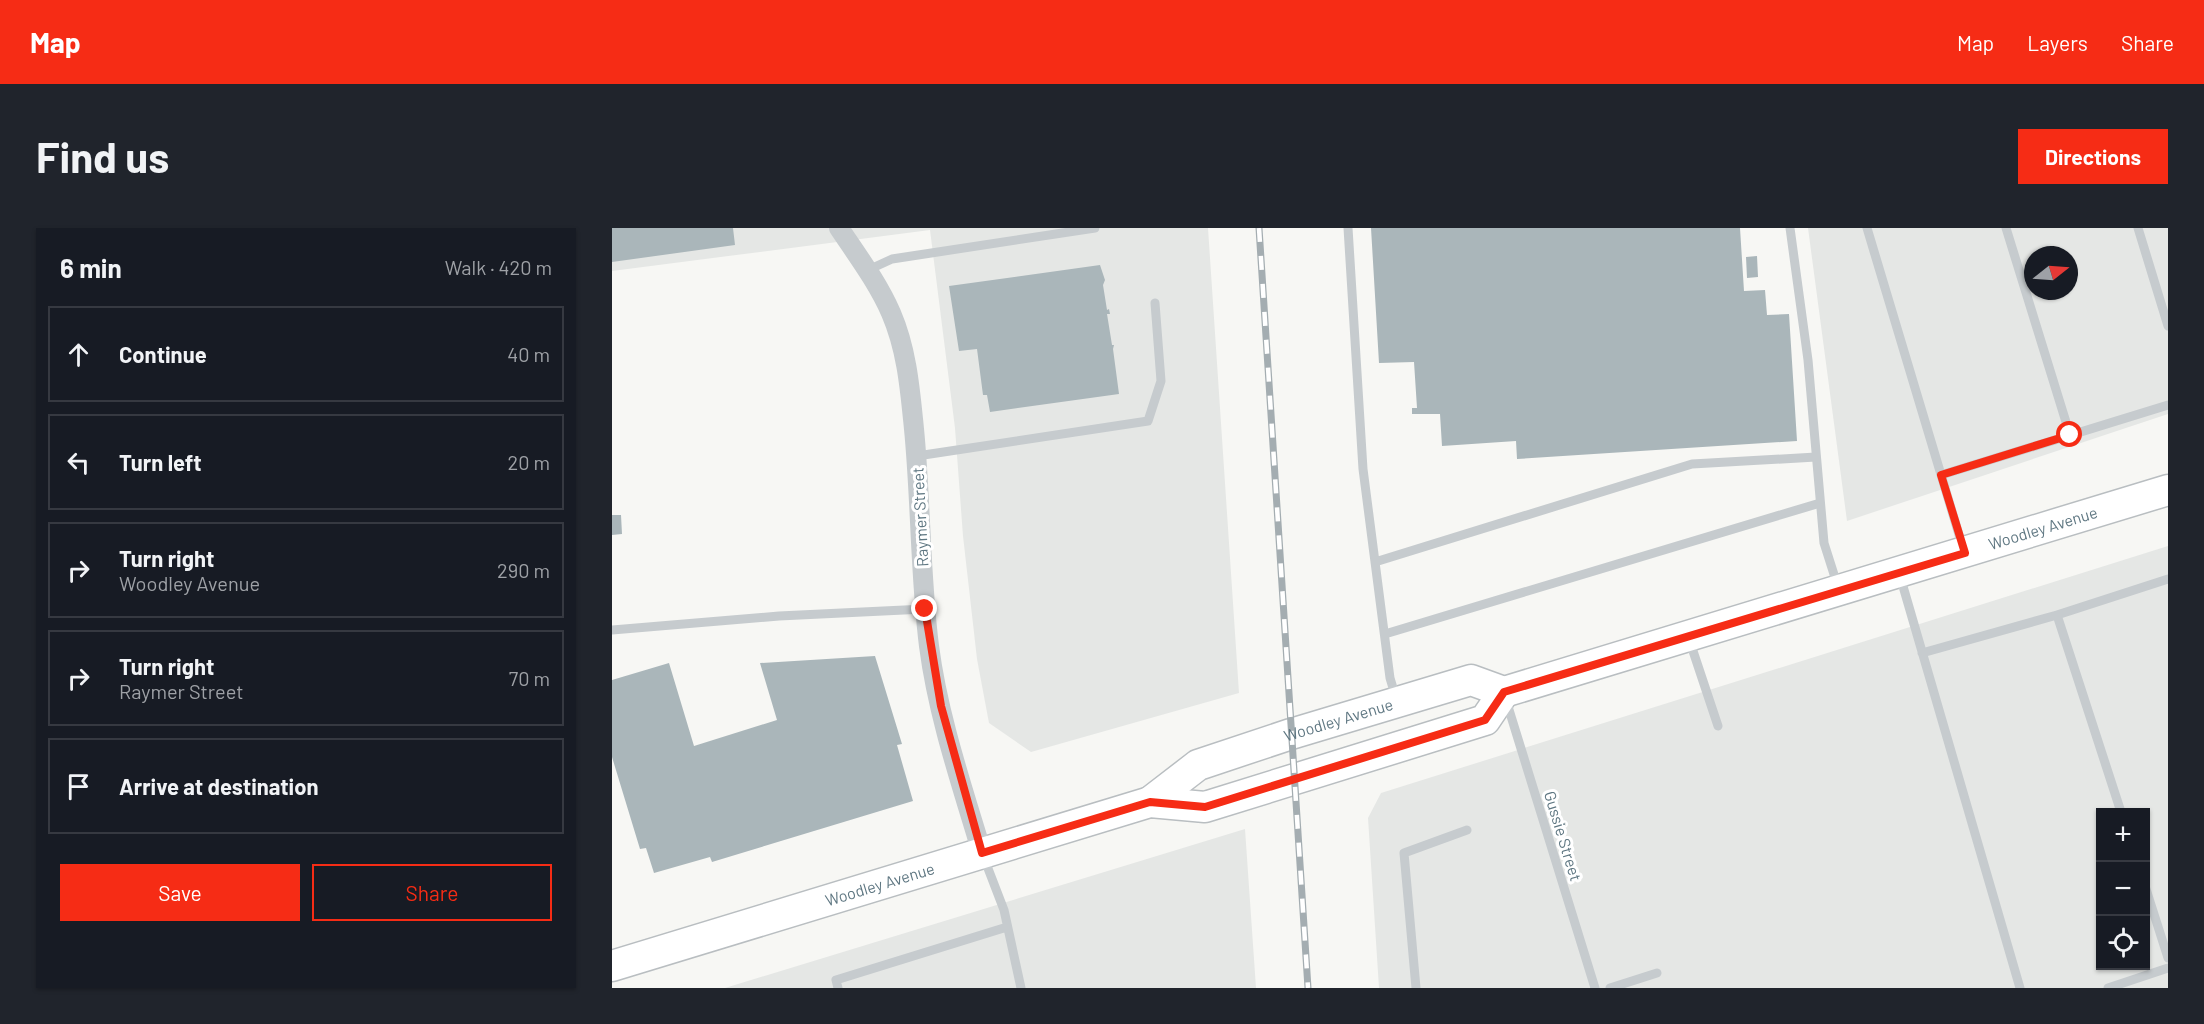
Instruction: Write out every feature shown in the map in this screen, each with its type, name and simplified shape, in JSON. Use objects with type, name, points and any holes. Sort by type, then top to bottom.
[{"type":"main road","name":"Woodley Avenue","points":[[612,966],[1150,802],[1198,765],[1471,680],[1504,692],[1840,592],[2168,490]]},
{"type":"main road","name":"Woodley Avenue","points":[[1150,802],[1205,807],[1485,720],[1504,692]]},
{"type":"street","name":"Raymer Street","points":[[839,228],[868,270],[891,313],[903,348],[910,381],[917,456],[925,609],[941,706],[982,853]]},
{"type":"lane","points":[[868,270],[892,259],[1095,228]]},
{"type":"lane","points":[[1348,228],[1363,468],[1390,678],[1398,703]]},
{"type":"lane","points":[[1790,228],[1824,543],[1840,592]]},
{"type":"lane","points":[[1867,228],[1965,553]]},
{"type":"lane","points":[[2006,228],[2070,435]]},
{"type":"lane","points":[[2138,228],[2168,326]]},
{"type":"lane","points":[[917,456],[1148,421],[1161,381],[1155,303]]},
{"type":"lane","points":[[1941,475],[2168,405]]},
{"type":"lane","points":[[1375,562],[1692,464],[1816,457]]},
{"type":"lane","points":[[1385,634],[1820,503]]},
{"type":"lane","points":[[1899,573],[2020,988]]},
{"type":"lane","points":[[1922,653],[2057,615],[2168,579]]},
{"type":"lane","points":[[612,630],[779,616],[925,609]]},
{"type":"lane","points":[[2057,615],[2119,808]]},
{"type":"lane","points":[[1689,637],[1718,726]]},
{"type":"lane","name":"Gussie Street","points":[[1504,692],[1594,988]]},
{"type":"lane","points":[[1416,988],[1404,853],[1467,830]]},
{"type":"lane","points":[[982,853],[1004,910],[1021,988]]},
{"type":"lane","points":[[2150,904],[2168,958]]},
{"type":"lane","points":[[838,988],[836,980],[1007,927]]},
{"type":"lane","points":[[2108,988],[2168,968]]},
{"type":"lane","points":[[1610,988],[1657,973]]},
{"type":"shaded area","points":[[612,228],[1208,228],[1239,693],[1031,752],[989,723],[977,659],[963,536],[955,428],[930,230],[612,271]]},
{"type":"shaded area","points":[[1808,228],[2168,228],[2168,414],[1847,521]]},
{"type":"shaded area","points":[[2168,546],[2168,988],[1379,988],[1368,818],[1381,793]]},
{"type":"shaded area","points":[[1245,829],[1256,988],[725,988]]},
{"type":"building","points":[[612,228],[733,228],[735,245],[612,262]]},
{"type":"building","points":[[1371,228],[1740,228],[1744,291],[1765,290],[1767,315],[1789,314],[1797,441],[1517,459],[1516,441],[1442,446],[1440,414],[1412,414],[1412,408],[1417,408],[1414,362],[1379,363]]},
{"type":"building","points":[[1757,256],[1758,277],[1747,278],[1746,257]]},
{"type":"building","points":[[1100,265],[1105,280],[1103,285],[1107,310],[1109,309],[1110,314],[1107,314],[1112,345],[1114,345],[1119,394],[990,412],[987,395],[983,395],[977,349],[959,351],[949,286]]},
{"type":"building","points":[[612,515],[621,515],[622,534],[612,535]]},
{"type":"building","points":[[875,656],[902,744],[897,745],[913,801],[712,862],[710,857],[654,873],[646,848],[640,849],[612,757],[612,680],[669,663],[694,746],[777,720],[760,663]]},
{"type":"railway","points":[[1259,228],[1308,988]]},
{"type":"route","points":[[925,609],[941,706],[982,853],[1150,802],[1205,807],[1485,720],[1504,692],[1965,553],[1941,475],[2070,435]]}]
